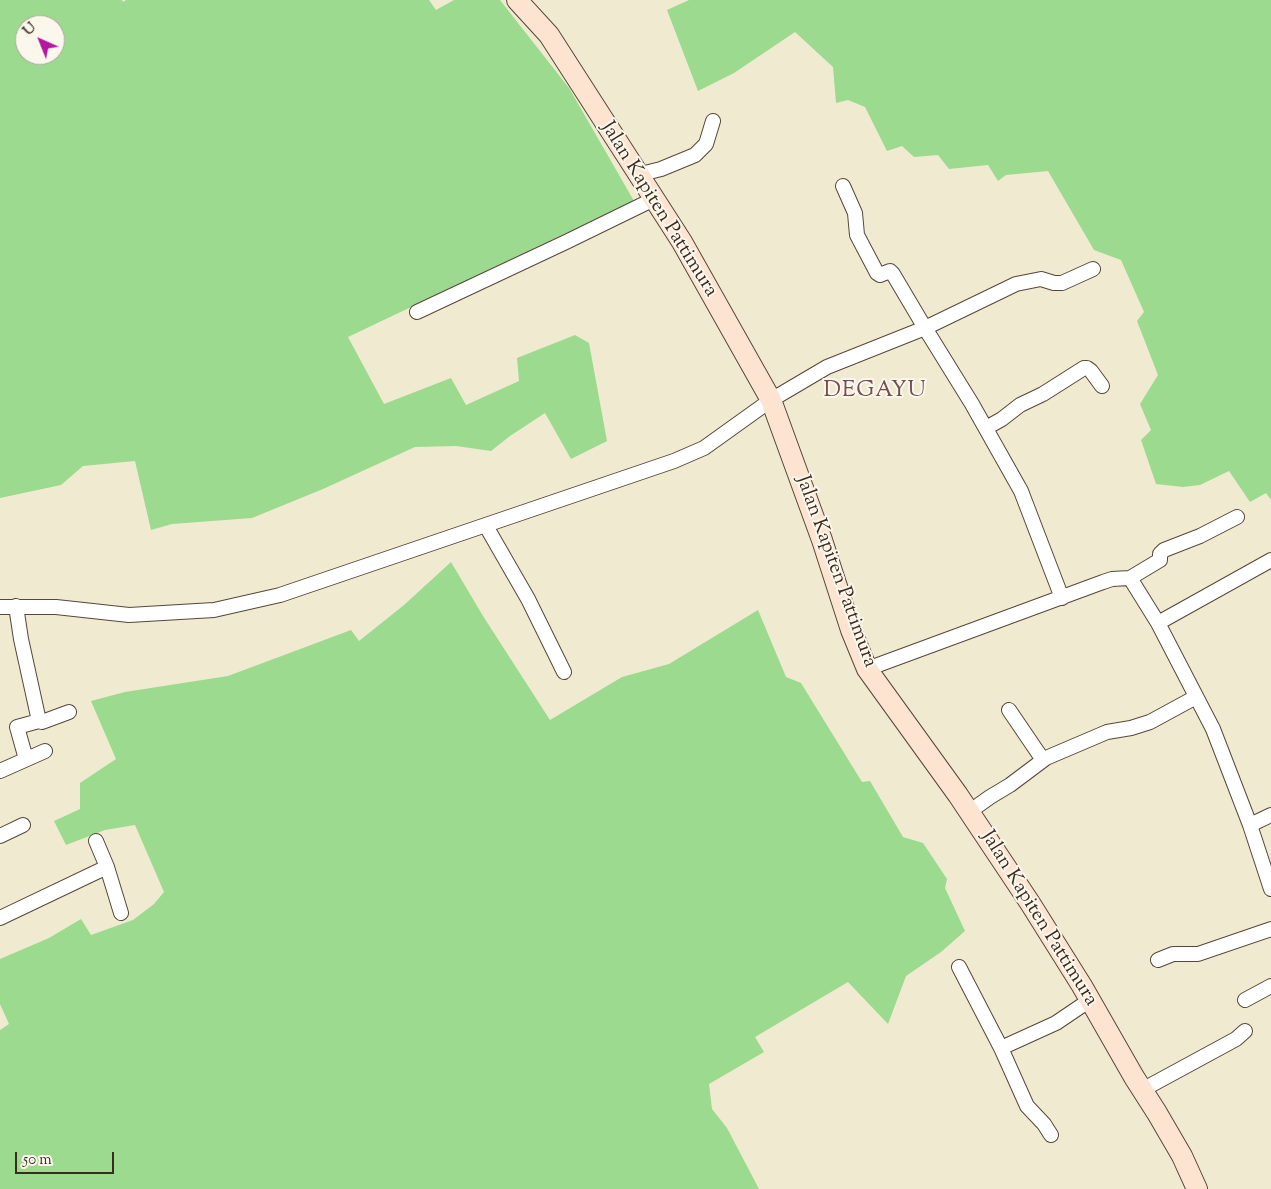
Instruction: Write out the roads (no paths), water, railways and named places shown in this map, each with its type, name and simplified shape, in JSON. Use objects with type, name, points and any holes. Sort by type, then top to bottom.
[{"type":"street","name":"Jalan Kapiten Pattimura","points":[[517,0],[549,36],[682,242],[771,400],[822,540],[851,630],[867,670],[969,812],[1030,903],[1182,1156],[1197,1189]]},
{"type":"street","points":[[637,175],[676,163],[703,148],[713,122]]},
{"type":"street","points":[[843,186],[854,213],[857,235],[877,273],[880,275],[890,271],[893,274],[986,428],[1021,491],[1062,598]]},
{"type":"street","points":[[417,312],[654,199]]},
{"type":"street","points":[[0,607],[52,608],[129,615],[214,610],[280,596],[674,461],[704,448],[771,400],[827,367],[925,328],[1016,284],[1041,279],[1062,284],[1093,269]]},
{"type":"street","points":[[986,428],[1002,419],[1020,405],[1043,394],[1084,368],[1088,368],[1102,386]]},
{"type":"street","points":[[867,670],[1112,579],[1130,578],[1160,560],[1160,554],[1164,550],[1200,536],[1237,517]]},
{"type":"street","points":[[486,526],[528,599],[564,672]]},
{"type":"street","points":[[1158,622],[1271,560]]},
{"type":"street","points":[[1130,578],[1158,622],[1213,730],[1250,825],[1271,890]]},
{"type":"street","points":[[16,606],[21,639],[39,721]]},
{"type":"street","points":[[969,812],[1043,760],[1107,732],[1131,728],[1150,722],[1196,697]]},
{"type":"street","points":[[1010,710],[1043,760]]},
{"type":"street","points":[[26,759],[18,727],[39,721],[42,722],[69,712]]},
{"type":"street","points":[[0,770],[45,751]]},
{"type":"street","points":[[1250,825],[1271,815]]},
{"type":"street","points":[[0,836],[23,825]]},
{"type":"street","points":[[96,841],[107,867],[121,913]]},
{"type":"street","points":[[0,918],[107,867]]},
{"type":"street","points":[[1158,960],[1178,954],[1198,954],[1271,929]]},
{"type":"street","points":[[958,967],[1001,1048],[1027,1106],[1044,1124],[1051,1135]]},
{"type":"street","points":[[1245,1000],[1271,986]]},
{"type":"street","points":[[1001,1048],[1056,1023],[1090,1000]]},
{"type":"street","points":[[1142,1090],[1236,1039],[1246,1031]]},
{"type":"district","name":"DEGAYU","points":[[875,392]]}]
